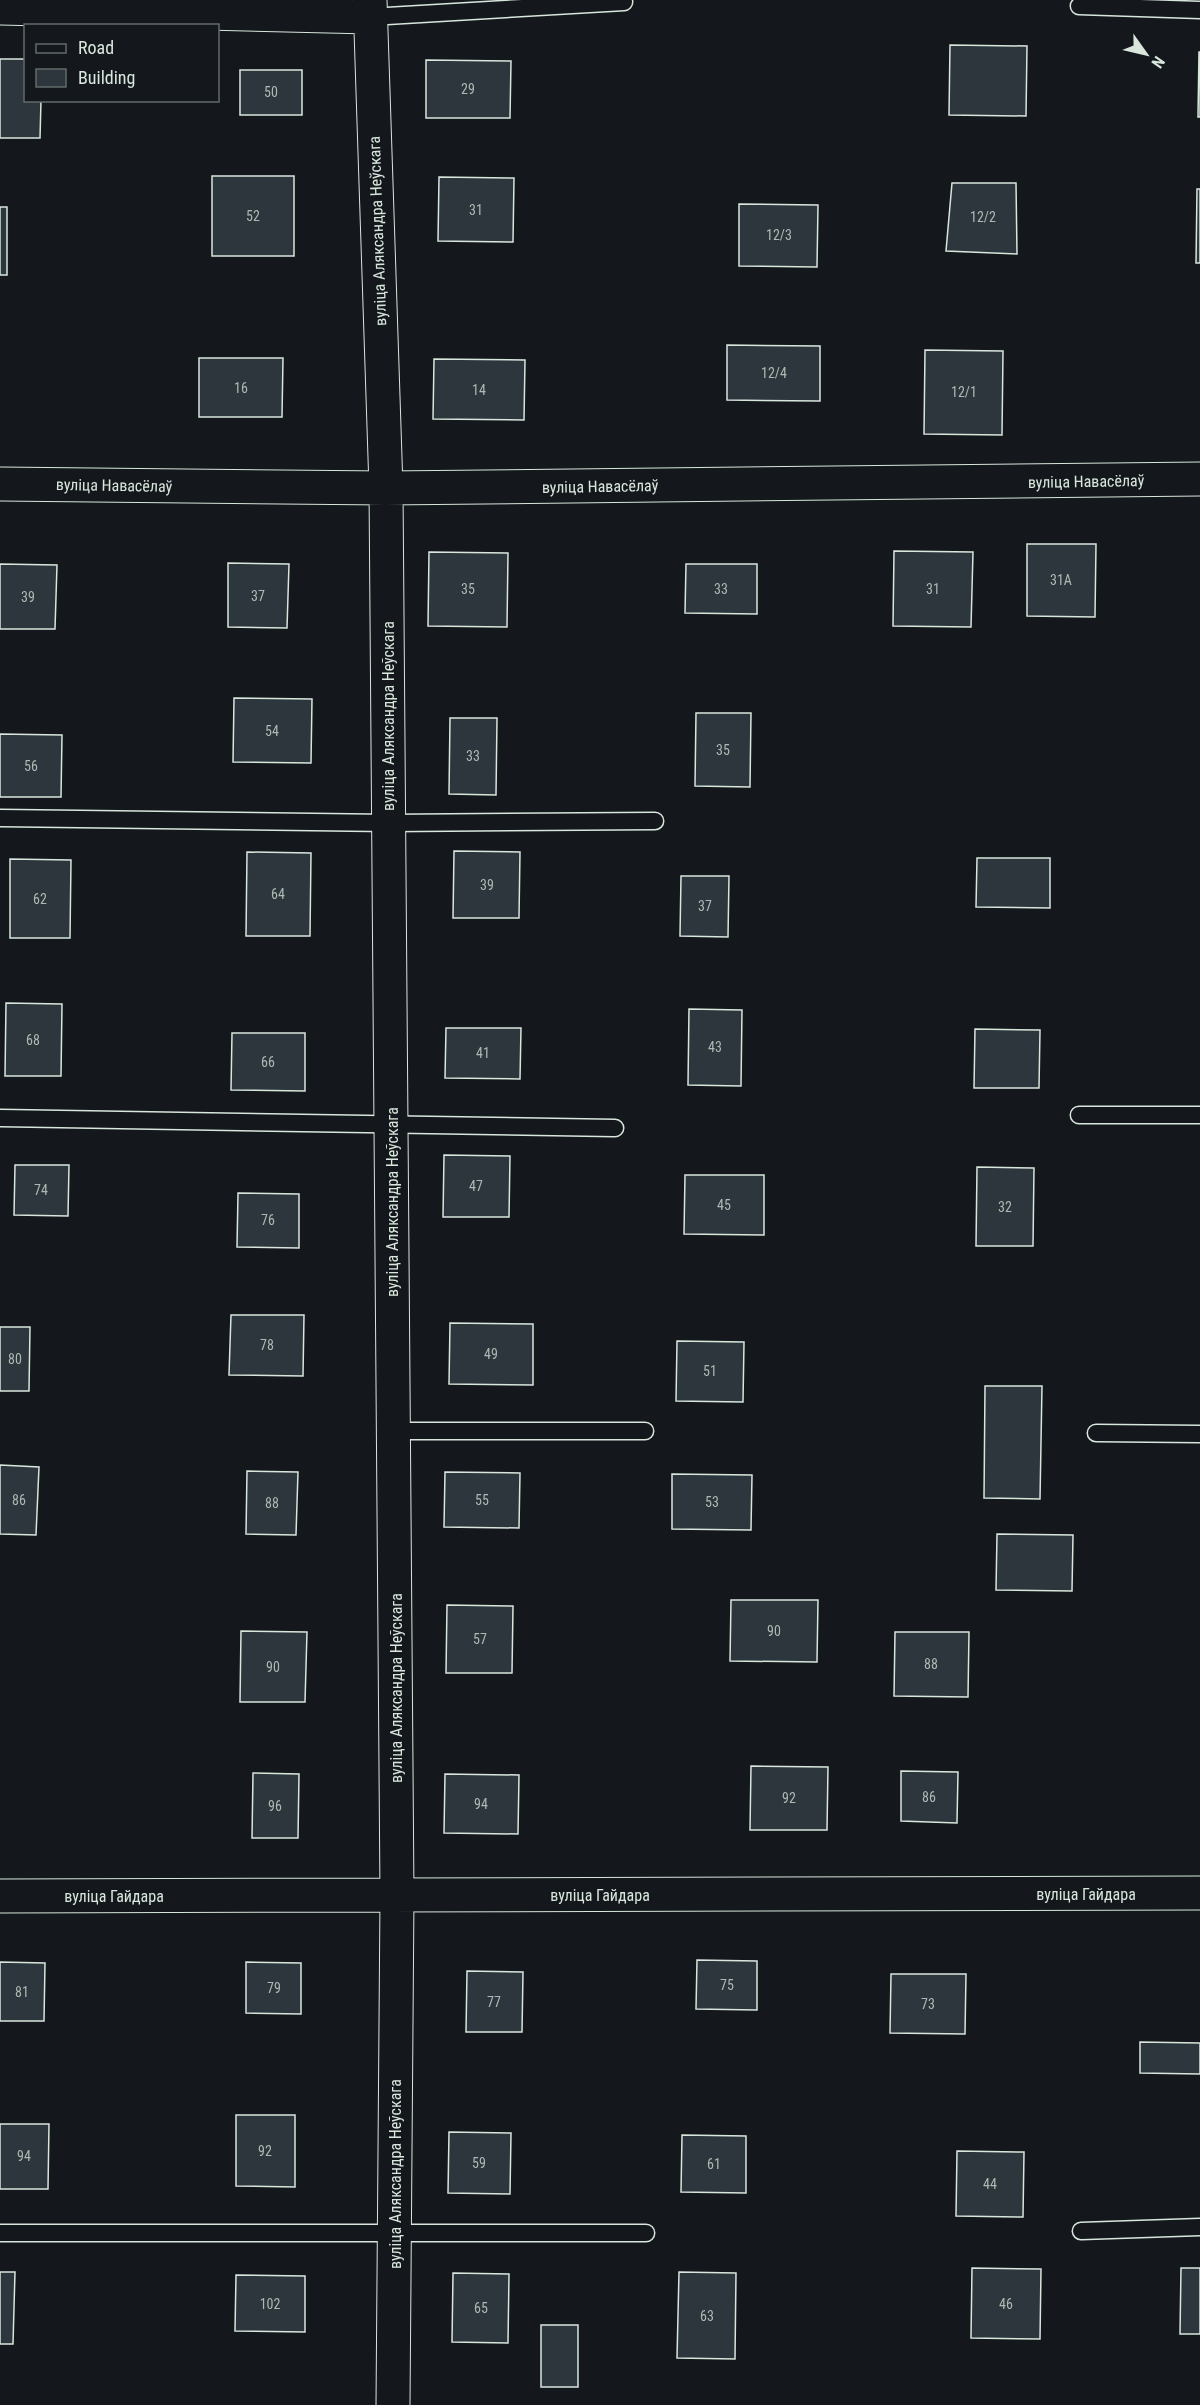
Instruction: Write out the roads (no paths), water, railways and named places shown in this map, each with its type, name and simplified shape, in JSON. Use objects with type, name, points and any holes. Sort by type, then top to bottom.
[{"type":"street","points":[[0,8],[370,8]]},
{"type":"street","name":"вуліца Аляксандра Неўскага","points":[[370,8],[386,488],[397,1896],[393,2405]]},
{"type":"street","name":"вуліца Навасёлаў","points":[[0,484],[386,488],[1200,479]]},
{"type":"street","name":"вуліца Гайдара","points":[[0,1896],[1200,1893]]},
{"type":"lane","points":[[370,8],[624,2]]},
{"type":"lane","points":[[1079,6],[1200,10]]},
{"type":"lane","points":[[0,818],[389,823],[655,821]]},
{"type":"lane","points":[[1079,1115],[1200,1115]]},
{"type":"lane","points":[[0,1118],[615,1128]]},
{"type":"lane","points":[[394,1431],[645,1431]]},
{"type":"lane","points":[[1096,1433],[1200,1434]]},
{"type":"lane","points":[[1081,2231],[1200,2227]]},
{"type":"lane","points":[[0,2233],[645,2233]]}]
